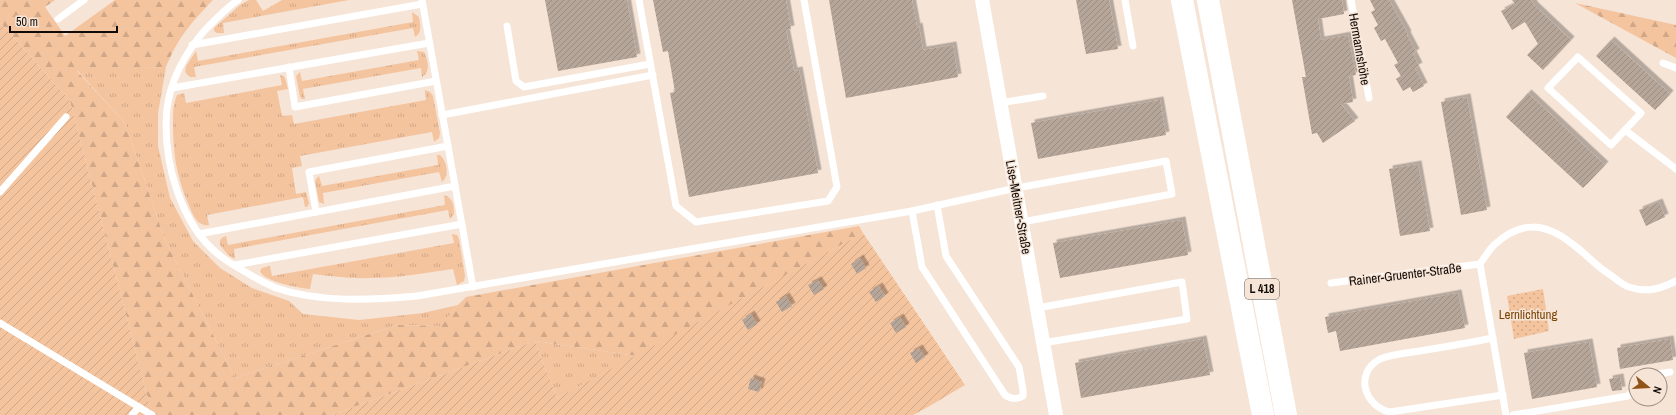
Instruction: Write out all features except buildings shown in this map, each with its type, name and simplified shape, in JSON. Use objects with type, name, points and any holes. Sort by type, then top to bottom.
[{"type":"highway","name":"L 418","points":[[1182,0],[1225,214],[1263,415]]},
{"type":"highway","name":"L 418","points":[[1208,0],[1286,415]]},
{"type":"street","name":"Lise-Meitner-Straße","points":[[982,0],[1056,415]]},
{"type":"lane","points":[[58,19],[84,0]]},
{"type":"lane","points":[[238,0],[214,20],[192,45],[180,66],[172,88],[168,108],[166,134],[169,162],[178,193],[187,215],[199,234],[222,258],[275,288],[336,299],[364,300],[392,298],[473,287],[912,211],[1016,188],[1166,162],[1172,194],[1022,222]]},
{"type":"lane","points":[[639,0],[676,206],[696,222],[828,201],[837,187],[804,0]]},
{"type":"lane","points":[[1125,0],[1133,46]]},
{"type":"lane","name":"Hermannshöhe","points":[[1351,0],[1369,98]]},
{"type":"lane","points":[[192,45],[422,2],[473,287]]},
{"type":"lane","points":[[507,26],[516,81],[524,87],[650,64]]},
{"type":"lane","points":[[172,88],[430,43]]},
{"type":"lane","points":[[1578,57],[1641,113],[1625,130],[1611,145],[1548,88],[1578,57]]},
{"type":"lane","points":[[1662,64],[1676,68]]},
{"type":"lane","points":[[289,67],[295,107],[436,81]]},
{"type":"lane","points":[[442,115],[653,75]]},
{"type":"lane","points":[[1000,103],[1042,96]]},
{"type":"lane","points":[[0,192],[66,117]]},
{"type":"lane","points":[[1625,130],[1676,169]]},
{"type":"lane","points":[[316,212],[308,172],[448,146]]},
{"type":"lane","points":[[199,234],[455,186]]},
{"type":"lane","points":[[912,211],[922,267],[1004,395],[1010,399],[1018,399],[1023,396],[1019,366],[946,256],[937,205]]},
{"type":"lane","points":[[235,266],[462,224]]},
{"type":"lane","name":"Rainer-Gruenter-Straße","points":[[1506,415],[1480,264],[1494,245],[1507,236],[1525,227],[1538,227],[1556,232],[1572,243],[1599,267],[1628,287],[1645,290],[1660,289],[1676,281]]},
{"type":"lane","name":"Rainer-Gruenter-Straße","points":[[1331,283],[1480,264]]},
{"type":"lane","points":[[1037,308],[1182,282],[1188,319],[1043,343]]},
{"type":"lane","points":[[0,323],[152,415]]},
{"type":"lane","points":[[1493,338],[1380,359],[1373,365],[1367,374],[1365,382],[1366,390],[1368,397],[1375,406],[1390,412],[1503,395]]},
{"type":"lane","points":[[1513,415],[1628,396]]},
{"type":"lane","points":[[132,415],[139,407]]},
{"type":"green space","points":[[0,0],[55,0],[45,7],[65,36],[115,0],[213,0],[186,31],[166,67],[77,71],[125,123],[165,240],[235,378],[397,325],[440,326],[466,297],[859,226],[863,233],[637,356],[535,341],[332,415],[160,415],[151,410],[70,101],[0,22]]},
{"type":"green space","points":[[249,0],[256,0],[263,11],[282,0],[349,0],[223,23],[224,33],[217,33],[214,31],[214,28],[240,5]]},
{"type":"green space","points":[[1575,3],[1676,25],[1676,58]]},
{"type":"green space","points":[[412,12],[419,17],[420,31],[415,37],[413,28],[194,67],[196,77],[190,77],[185,72],[186,66],[196,51],[198,61],[413,22]]},
{"type":"green space","points":[[0,22],[70,101],[151,410],[160,415],[0,415]]},
{"type":"green space","points":[[417,51],[424,52],[427,59],[428,69],[422,77],[421,68],[303,89],[305,99],[300,97],[296,76],[300,72],[302,81],[419,60]]},
{"type":"green space","points":[[166,67],[158,113],[158,146],[170,198],[193,241],[220,268],[252,288],[289,301],[303,314],[359,320],[423,313],[458,305],[466,297],[440,326],[397,325],[235,378],[165,240],[125,123],[77,70]]},
{"type":"green space","points":[[280,75],[285,78],[288,89],[277,91],[282,116],[292,115],[294,124],[426,100],[425,90],[430,92],[433,96],[440,133],[439,138],[434,142],[432,132],[300,156],[302,166],[292,168],[296,194],[306,192],[309,203],[307,207],[305,207],[303,197],[207,215],[209,225],[201,224],[195,218],[188,203],[176,163],[173,119],[174,105],[177,95],[184,93],[186,103],[282,85]]},
{"type":"green space","points":[[437,155],[440,155],[447,168],[446,176],[442,182],[439,172],[323,193],[324,204],[319,202],[315,181],[319,176],[322,186],[438,165]]},
{"type":"green space","points":[[444,195],[451,200],[453,205],[454,214],[450,219],[448,210],[234,249],[235,259],[228,255],[220,245],[220,240],[226,236],[228,245],[445,205]]},
{"type":"green space","points":[[863,233],[965,385],[913,415],[332,415],[535,341],[557,398]]},
{"type":"green space","points":[[452,234],[457,235],[459,239],[465,276],[464,281],[457,285],[453,269],[380,278],[348,278],[313,274],[310,289],[290,286],[275,281],[263,275],[260,271],[262,268],[270,266],[272,276],[454,243]]},
{"type":"green space","name":"Lernlichtung","points":[[1543,289],[1549,331],[1514,339],[1507,296]]},
{"type":"green space","points":[[535,341],[637,356],[557,398]]}]
